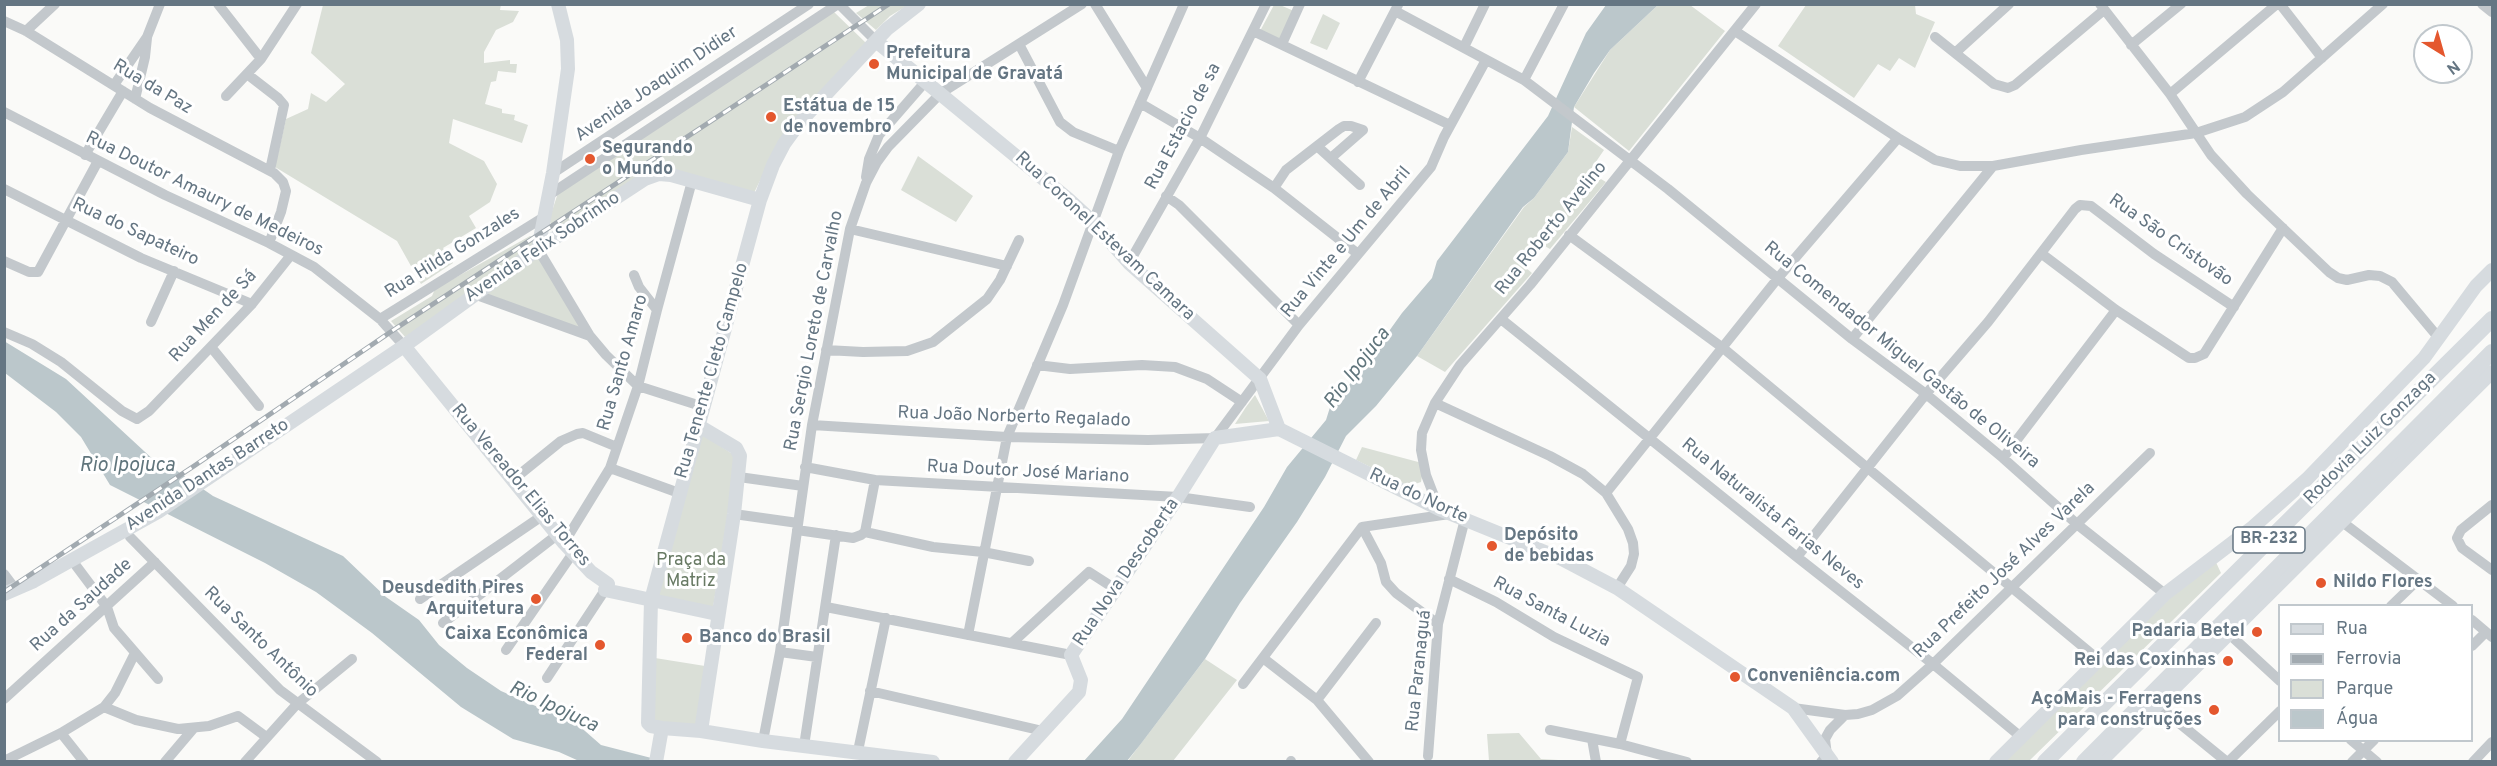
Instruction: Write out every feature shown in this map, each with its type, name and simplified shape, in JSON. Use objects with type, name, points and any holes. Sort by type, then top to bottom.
[{"type":"highway","name":"Rodovia Luiz Gonzaga","points":[[2045,762],[2493,319]]},
{"type":"highway","name":"Rodovia Luiz Gonzaga","points":[[2084,762],[2493,352]]},
{"type":"main road","points":[[538,249],[553,173],[568,69],[567,40],[558,4]]},
{"type":"main road","name":"Rua Tenente Cleto Campelo","points":[[661,734],[648,723],[651,600],[760,200],[784,144],[800,122],[894,22],[919,4]]},
{"type":"main road","name":"Rua Coronel Estevam Camara","points":[[876,41],[1093,222],[1129,263],[1260,379],[1279,429]]},
{"type":"main road","name":"Avenida Felix Sobrinho","points":[[404,346],[538,249],[652,176],[671,175],[760,200]]},
{"type":"main road","points":[[1996,762],[2165,594],[2253,527],[2307,479],[2410,372],[2476,286],[2493,270]]},
{"type":"main road","name":"Rua Vereador Elias Torres","points":[[404,346],[565,544],[591,572],[608,584],[605,590]]},
{"type":"main road","name":"Avenida Dantas Barreto","points":[[8,594],[158,512],[404,346]]},
{"type":"main road","points":[[2100,762],[2493,372]]},
{"type":"main road","points":[[699,426],[736,448],[740,456],[734,514],[701,731]]},
{"type":"main road","points":[[1215,438],[1279,429]]},
{"type":"main road","name":"Rua do Norte","points":[[1279,429],[1444,512],[1562,559],[1617,588],[1793,708],[1827,759]]},
{"type":"main road","name":"Rua Nova Descoberta","points":[[1015,762],[1079,692],[1081,680],[1071,655],[1117,590],[1215,438]]},
{"type":"main road","points":[[605,590],[717,614]]},
{"type":"main road","points":[[656,762],[661,734],[701,731],[933,762]]},
{"type":"street","points":[[26,31],[55,4]]},
{"type":"street","points":[[85,155],[118,88],[147,37],[160,4]]},
{"type":"street","points":[[226,96],[261,59],[297,4]]},
{"type":"street","name":"Avenida Joaquim Didier","points":[[553,173],[808,4]]},
{"type":"street","points":[[838,4],[876,41]]},
{"type":"street","name":"Avenida Joaquim Didier","points":[[549,195],[838,4]]},
{"type":"street","name":"Rua Sergio Loreto de Carvalho","points":[[763,741],[780,652],[812,425],[850,230],[866,183],[888,147],[940,93],[1082,4]]},
{"type":"street","points":[[1095,4],[1147,88]]},
{"type":"street","points":[[968,635],[1007,437],[1063,305],[1119,151],[1184,4]]},
{"type":"street","name":"Rua Estacio de sa","points":[[1129,263],[1200,138],[1266,4]]},
{"type":"street","points":[[1464,47],[1485,4]]},
{"type":"street","points":[[1524,80],[1564,4]]},
{"type":"street","name":"Rua Roberto Avelino","points":[[1444,512],[1426,475],[1421,450],[1422,433],[1435,402],[1460,365],[1501,319],[1756,4]]},
{"type":"street","points":[[1955,53],[2009,4]]},
{"type":"street","points":[[2131,45],[2181,4]]},
{"type":"street","points":[[2170,94],[2279,4],[2322,58]]},
{"type":"street","points":[[1735,31],[1898,138],[1947,164],[1993,166],[2196,133],[2245,117],[2265,106],[2383,4]]},
{"type":"street","points":[[2482,4],[2493,12]]},
{"type":"street","points":[[1282,45],[1297,6]]},
{"type":"street","points":[[226,7],[261,59]]},
{"type":"street","points":[[1935,37],[1994,84],[2008,88],[2015,86],[2102,7],[2170,94],[2211,155],[2283,228],[2338,278],[2347,280],[2369,275],[2380,276],[2392,282],[2438,338]]},
{"type":"street","points":[[1359,82],[1396,8]]},
{"type":"street","name":"Rua Comendador Miguel Gastão de Oliveira","points":[[1396,8],[1524,80],[1612,147],[1852,339],[1926,394],[2078,525],[2165,594]]},
{"type":"street","name":"Rua da Paz","points":[[6,24],[26,31],[135,99],[270,170],[283,182],[286,191],[285,200],[269,243]]},
{"type":"street","points":[[1253,32],[1450,125]]},
{"type":"street","points":[[135,99],[145,57],[147,37]]},
{"type":"street","points":[[748,44],[757,58]]},
{"type":"street","points":[[1019,44],[1060,122],[1073,132],[1119,151]]},
{"type":"street","name":"Rua Vinte e Um de Abril","points":[[1215,438],[1299,325],[1431,167],[1450,125],[1486,60]]},
{"type":"street","points":[[247,74],[284,105],[270,170]]},
{"type":"street","name":"Rua Sergio Loreto de Carvalho","points":[[866,183],[869,159],[879,135],[926,81]]},
{"type":"street","points":[[685,86],[693,101]]},
{"type":"street","points":[[1140,103],[1200,138],[1274,188],[1358,254]]},
{"type":"street","name":"Rua Doutor Amaury de Medeiros","points":[[4,112],[165,195],[291,255],[328,277],[380,319],[404,346]]},
{"type":"street","points":[[632,122],[641,136]]},
{"type":"street","points":[[1274,188],[1286,170],[1344,126],[1363,130],[1332,157]]},
{"type":"street","points":[[1606,493],[1778,278],[1898,138]]},
{"type":"street","points":[[1317,146],[1332,157],[1360,185]]},
{"type":"street","points":[[4,261],[29,272],[38,272],[98,161]]},
{"type":"street","points":[[1852,339],[1993,166]]},
{"type":"street","name":"Rua Santo Amaro","points":[[506,650],[610,468],[638,386],[693,182]]},
{"type":"street","name":"Rua do Sapateiro","points":[[4,189],[141,258],[252,304]]},
{"type":"street","points":[[1166,196],[1179,205],[1299,325]]},
{"type":"street","name":"Rua São Cristovão","points":[[2042,254],[2075,209],[2085,204],[2091,206],[2154,254],[2234,307]]},
{"type":"street","name":"Rua Hilda Gonzales","points":[[380,319],[544,217]]},
{"type":"street","points":[[1797,557],[1869,469],[1926,394],[2042,254],[2116,310],[2189,358],[2200,357],[2283,228]]},
{"type":"street","points":[[850,230],[1007,266]]},
{"type":"street","points":[[1569,235],[1723,348],[2099,660]]},
{"type":"street","points":[[826,350],[907,351],[926,346],[953,328],[987,299],[1007,266],[1019,240]]},
{"type":"street","points":[[538,249],[590,336],[638,386],[704,407]]},
{"type":"street","name":"Rua Men de Sá","points":[[4,332],[32,344],[61,362],[131,417],[137,419],[159,400],[252,304],[291,255]]},
{"type":"street","points":[[151,322],[174,271]]},
{"type":"street","points":[[634,275],[639,286],[657,310]]},
{"type":"street","points":[[474,294],[590,336]]},
{"type":"street","points":[[2003,458],[2116,310]]},
{"type":"street","name":"Rua Naturalista Farias Neves","points":[[1501,319],[1934,664],[2021,737]]},
{"type":"street","points":[[211,347],[259,406]]},
{"type":"street","points":[[1037,365],[1070,369],[1142,365],[1175,367],[1208,379],[1242,402]]},
{"type":"street","points":[[1435,402],[1550,456],[1583,474],[1606,493],[1628,529],[1633,543],[1634,554],[1631,566],[1617,588]]},
{"type":"street","name":"Rua João Norberto Regalado","points":[[812,425],[1007,437],[1148,440],[1215,438]]},
{"type":"street","points":[[514,479],[561,441],[578,434],[617,447]]},
{"type":"street","name":"Rua Prefeito José Alves Varela","points":[[1793,708],[1845,715],[1872,710],[1884,704],[1934,664],[2150,453]]},
{"type":"street","name":"Rua Doutor José Mariano","points":[[805,467],[875,480],[1178,498],[1250,507]]},
{"type":"street","points":[[610,468],[679,493]]},
{"type":"street","points":[[739,477],[803,486]]},
{"type":"street","points":[[865,532],[875,480]]},
{"type":"street","points":[[2493,505],[2461,530],[2457,538],[2462,548],[2493,570]]},
{"type":"street","points":[[1243,684],[1362,527],[1444,512]]},
{"type":"street","points":[[734,514],[853,538],[865,532],[933,547],[983,552],[1029,561]]},
{"type":"street","points":[[420,599],[542,516]]},
{"type":"street","name":"Rua Paranaguá","points":[[1428,760],[1438,624],[1465,519]]},
{"type":"street","points":[[2341,521],[2450,604]]},
{"type":"street","points":[[1362,527],[1381,563],[1386,582],[1396,593],[1438,624]]},
{"type":"street","points":[[804,746],[836,535]]},
{"type":"street","name":"Rua Santo Antônio","points":[[130,537],[297,705],[376,762]]},
{"type":"street","points":[[444,622],[565,544]]},
{"type":"street","points":[[71,559],[107,607],[111,623],[158,679]]},
{"type":"street","name":"Rua da Saudade","points":[[5,698],[155,562]]},
{"type":"street","points":[[1013,642],[1086,573],[1091,571],[1117,590]]},
{"type":"street","points":[[4,574],[8,594]]},
{"type":"street","name":"Rua Santa Luzia","points":[[1449,579],[1486,596],[1554,637],[1638,677],[1620,744]]},
{"type":"street","points":[[2393,604],[2419,579]]},
{"type":"street","points":[[547,678],[605,590]]},
{"type":"street","points":[[826,607],[1071,655]]},
{"type":"street","points":[[858,751],[886,618]]},
{"type":"street","points":[[2473,621],[2489,634],[2473,645]]},
{"type":"street","points":[[1317,700],[1376,623]]},
{"type":"street","points":[[2228,633],[2278,679]]},
{"type":"street","points":[[780,652],[818,657]]},
{"type":"street","points":[[4,761],[61,733],[104,706],[115,693],[135,653]]},
{"type":"street","points":[[244,762],[265,736],[297,705],[352,658]]},
{"type":"street","points":[[1263,658],[1317,700],[1369,762]]},
{"type":"street","points":[[870,691],[1043,730]]},
{"type":"street","points":[[2157,705],[2228,762],[2278,713]]},
{"type":"street","points":[[104,706],[145,723],[178,729],[193,729],[238,716],[265,736]]},
{"type":"street","points":[[1827,759],[1825,739],[1837,721],[1845,715]]},
{"type":"street","points":[[165,762],[193,729]]},
{"type":"street","points":[[1550,730],[1620,744],[1685,761]]},
{"type":"street","points":[[61,733],[84,762]]},
{"type":"street","points":[[1592,739],[1596,762]]},
{"type":"street","points":[[2352,742],[2377,762]]},
{"type":"street","points":[[2352,762],[2373,742]]},
{"type":"street","points":[[2472,762],[2493,742]]},
{"type":"green space","points":[[501,4],[500,10],[519,11],[513,22],[496,30],[484,52],[484,63],[510,60],[510,64],[517,64],[516,73],[498,71],[496,81],[491,82],[485,104],[502,109],[502,113],[515,115],[514,120],[528,125],[522,143],[453,119],[449,143],[484,161],[497,184],[490,202],[469,216],[476,228],[443,248],[453,263],[421,284],[397,241],[275,167],[286,119],[308,109],[311,93],[326,102],[345,84],[311,53],[323,5]]},
{"type":"green space","points":[[869,5],[908,5],[890,16],[876,30],[856,13]]},
{"type":"green space","points":[[1274,5],[1294,11],[1281,40],[1260,31]]},
{"type":"green space","points":[[1658,5],[1690,5],[1725,31],[1629,151],[1574,107],[1610,50]]},
{"type":"green space","points":[[1806,5],[1915,5],[1916,14],[1935,22],[1915,68],[1899,58],[1890,71],[1878,64],[1854,98],[1778,46]]},
{"type":"green space","points":[[833,11],[866,43],[779,142],[754,193],[662,166],[560,232],[554,230],[550,222],[548,223],[558,193]]},
{"type":"green space","points":[[1323,14],[1340,23],[1327,50],[1310,43]]},
{"type":"green space","points":[[1572,127],[1604,150],[1589,172],[1606,182],[1550,249],[1543,245],[1526,268],[1532,273],[1445,372],[1417,356],[1524,207],[1534,198],[1568,152]]},
{"type":"green space","points":[[918,156],[973,196],[956,222],[901,190]]},
{"type":"green space","points":[[530,236],[535,237],[536,242],[406,338],[391,321],[432,296],[435,289]]},
{"type":"green space","points":[[538,256],[581,329],[484,294]]},
{"type":"green space","points":[[1255,395],[1269,421],[1235,424],[1246,407]]},
{"type":"green space","name":"Praça da Matriz","points":[[702,434],[734,455],[733,479],[713,608],[657,596]]},
{"type":"green space","points":[[1362,447],[1422,463],[1421,482],[1409,486],[1356,460]]},
{"type":"green space","points":[[2213,556],[2221,573],[2029,761],[2003,762]]},
{"type":"green space","points":[[655,658],[705,666],[696,726],[652,721]]},
{"type":"green space","points":[[1205,659],[1237,680],[1173,761],[1127,762]]},
{"type":"green space","points":[[1519,733],[1541,759],[1576,761],[1489,761],[1487,734]]},
{"type":"water","name":"Rio Ipojuca","points":[[1606,5],[1658,5],[1610,50],[1594,73],[1574,107],[1568,152],[1534,198],[1523,207],[1417,356],[1376,406],[1346,436],[1325,477],[1297,522],[1240,603],[1205,659],[1140,745],[1127,761],[1083,762],[1122,719],[1264,507],[1287,467],[1326,420],[1332,401],[1354,380],[1402,313],[1432,278],[1437,261],[1548,116],[1586,33]]},
{"type":"water","name":"Rio Ipojuca","points":[[4,341],[66,379],[157,463],[170,466],[213,496],[343,556],[386,597],[419,620],[439,645],[501,691],[577,724],[601,745],[663,761],[579,761],[559,752],[513,739],[461,707],[372,633],[316,592],[265,563],[110,485],[81,437],[56,412],[5,373]]},
{"type":"railway","points":[[4,592],[392,331],[889,4]]},
{"type":"place","name":"Prefeitura Municipal de Gravatá","points":[[874,64]]},
{"type":"place","name":"Estátua de 15 de novembro","points":[[771,117]]},
{"type":"place","name":"Segurando o Mundo","points":[[590,159]]},
{"type":"place","name":"Depósito de bebidas","points":[[1492,546]]},
{"type":"place","name":"Nildo Flores","points":[[2321,583]]},
{"type":"place","name":"Deusdedith Pires Arquitetura","points":[[536,599]]},
{"type":"place","name":"Padaria Betel","points":[[2257,632]]},
{"type":"place","name":"Banco do Brasil","points":[[687,638]]},
{"type":"place","name":"Caixa Econômica Federal","points":[[600,645]]},
{"type":"place","name":"Rei das Coxinhas","points":[[2228,661]]},
{"type":"place","name":"Conveniência.com","points":[[1735,677]]},
{"type":"place","name":"AçoMais - Ferragens para construções","points":[[2214,710]]}]
